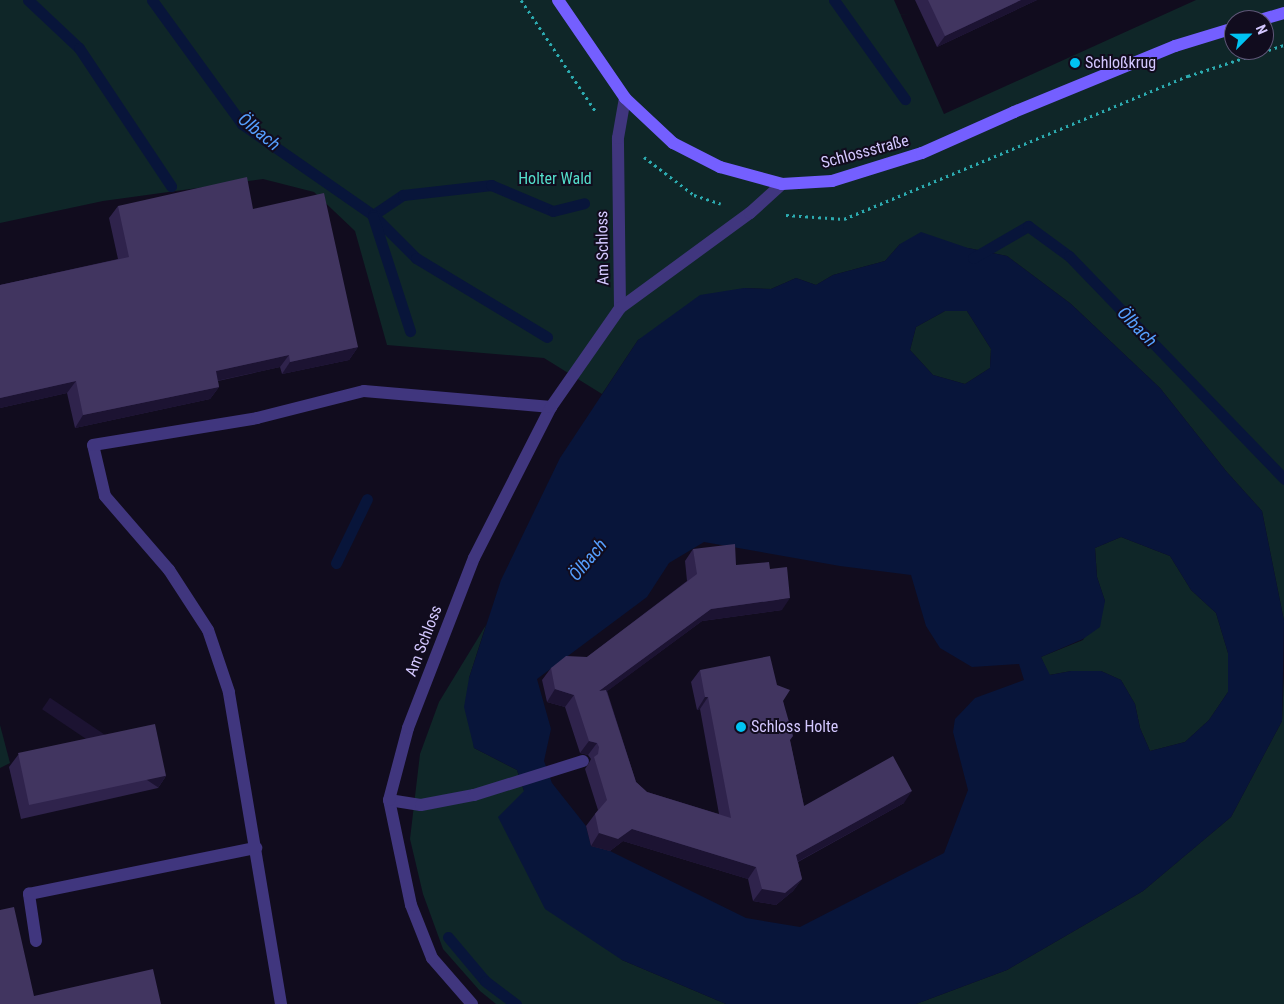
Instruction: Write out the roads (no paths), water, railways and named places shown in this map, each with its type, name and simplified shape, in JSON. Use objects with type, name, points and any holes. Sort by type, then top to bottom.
[{"type":"main road","name":"Schlossstraße","points":[[558,0],[625,98],[673,143],[720,167],[782,184],[832,181],[922,153],[1175,46],[1224,31]]},
{"type":"street","name":"Am Schloss","points":[[620,308],[618,138],[625,98]]},
{"type":"street","name":"Am Schloss","points":[[470,1003],[432,958],[414,914],[398,850],[390,800],[408,728],[474,558],[551,407],[620,308],[750,213],[782,184]]},
{"type":"street","points":[[281,1004],[229,692],[208,630],[170,570],[105,496],[93,446],[257,418],[364,391],[551,407]]},
{"type":"street","points":[[390,800],[421,804],[474,795],[583,761]]},
{"type":"street","points":[[36,941],[29,894],[256,848]]},
{"type":"water","points":[[921,232],[968,248],[1007,256],[1071,304],[1160,388],[1226,471],[1262,511],[1284,621],[1282,721],[1231,817],[1143,891],[1007,970],[916,1004],[726,1004],[622,960],[545,909],[498,817],[524,791],[521,781],[517,770],[474,748],[464,707],[469,678],[501,580],[560,458],[638,340],[700,295],[744,288],[771,289],[796,278],[816,285],[833,275],[885,261],[900,244]],"holes":[[[945,311],[967,311],[991,349],[990,368],[965,384],[933,375],[910,350],[916,327]],[[1121,537],[1170,556],[1191,590],[1216,613],[1228,653],[1228,692],[1209,720],[1185,742],[1150,751],[1140,728],[1135,704],[1121,680],[1101,671],[1071,671],[1050,675],[1041,657],[1083,639],[1100,627],[1105,601],[1097,577],[1095,548]],[[704,542],[840,566],[911,575],[926,626],[940,648],[972,667],[1019,664],[1024,680],[975,698],[955,719],[953,732],[968,790],[944,853],[800,927],[746,918],[610,851],[591,846],[586,826],[552,783],[544,761],[551,729],[537,679],[647,597],[669,563]]]},
{"type":"waterway","name":"Ölbach","points":[[28,0],[79,48],[171,186]]},
{"type":"waterway","name":"Ölbach","points":[[152,0],[242,124],[373,215],[403,195],[491,185],[553,211],[584,203]]},
{"type":"waterway","points":[[834,0],[905,99]]},
{"type":"waterway","name":"Ölbach","points":[[373,215],[416,258],[547,337]]},
{"type":"waterway","name":"Ölbach","points":[[373,217],[410,331]]},
{"type":"waterway","name":"Ölbach","points":[[973,258],[1028,226],[1069,256],[1284,479]]},
{"type":"waterway","name":"Ölbach","points":[[336,563],[367,499]]},
{"type":"waterway","name":"Ölbach","points":[[448,937],[485,981],[516,1004]]},
{"type":"place","name":"Schloßkrug","points":[[1075,63]]},
{"type":"place","name":"Schloss Holte","points":[[741,727]]},
{"type":"park label","name":"Holter Wald","points":[[555,179]]}]
